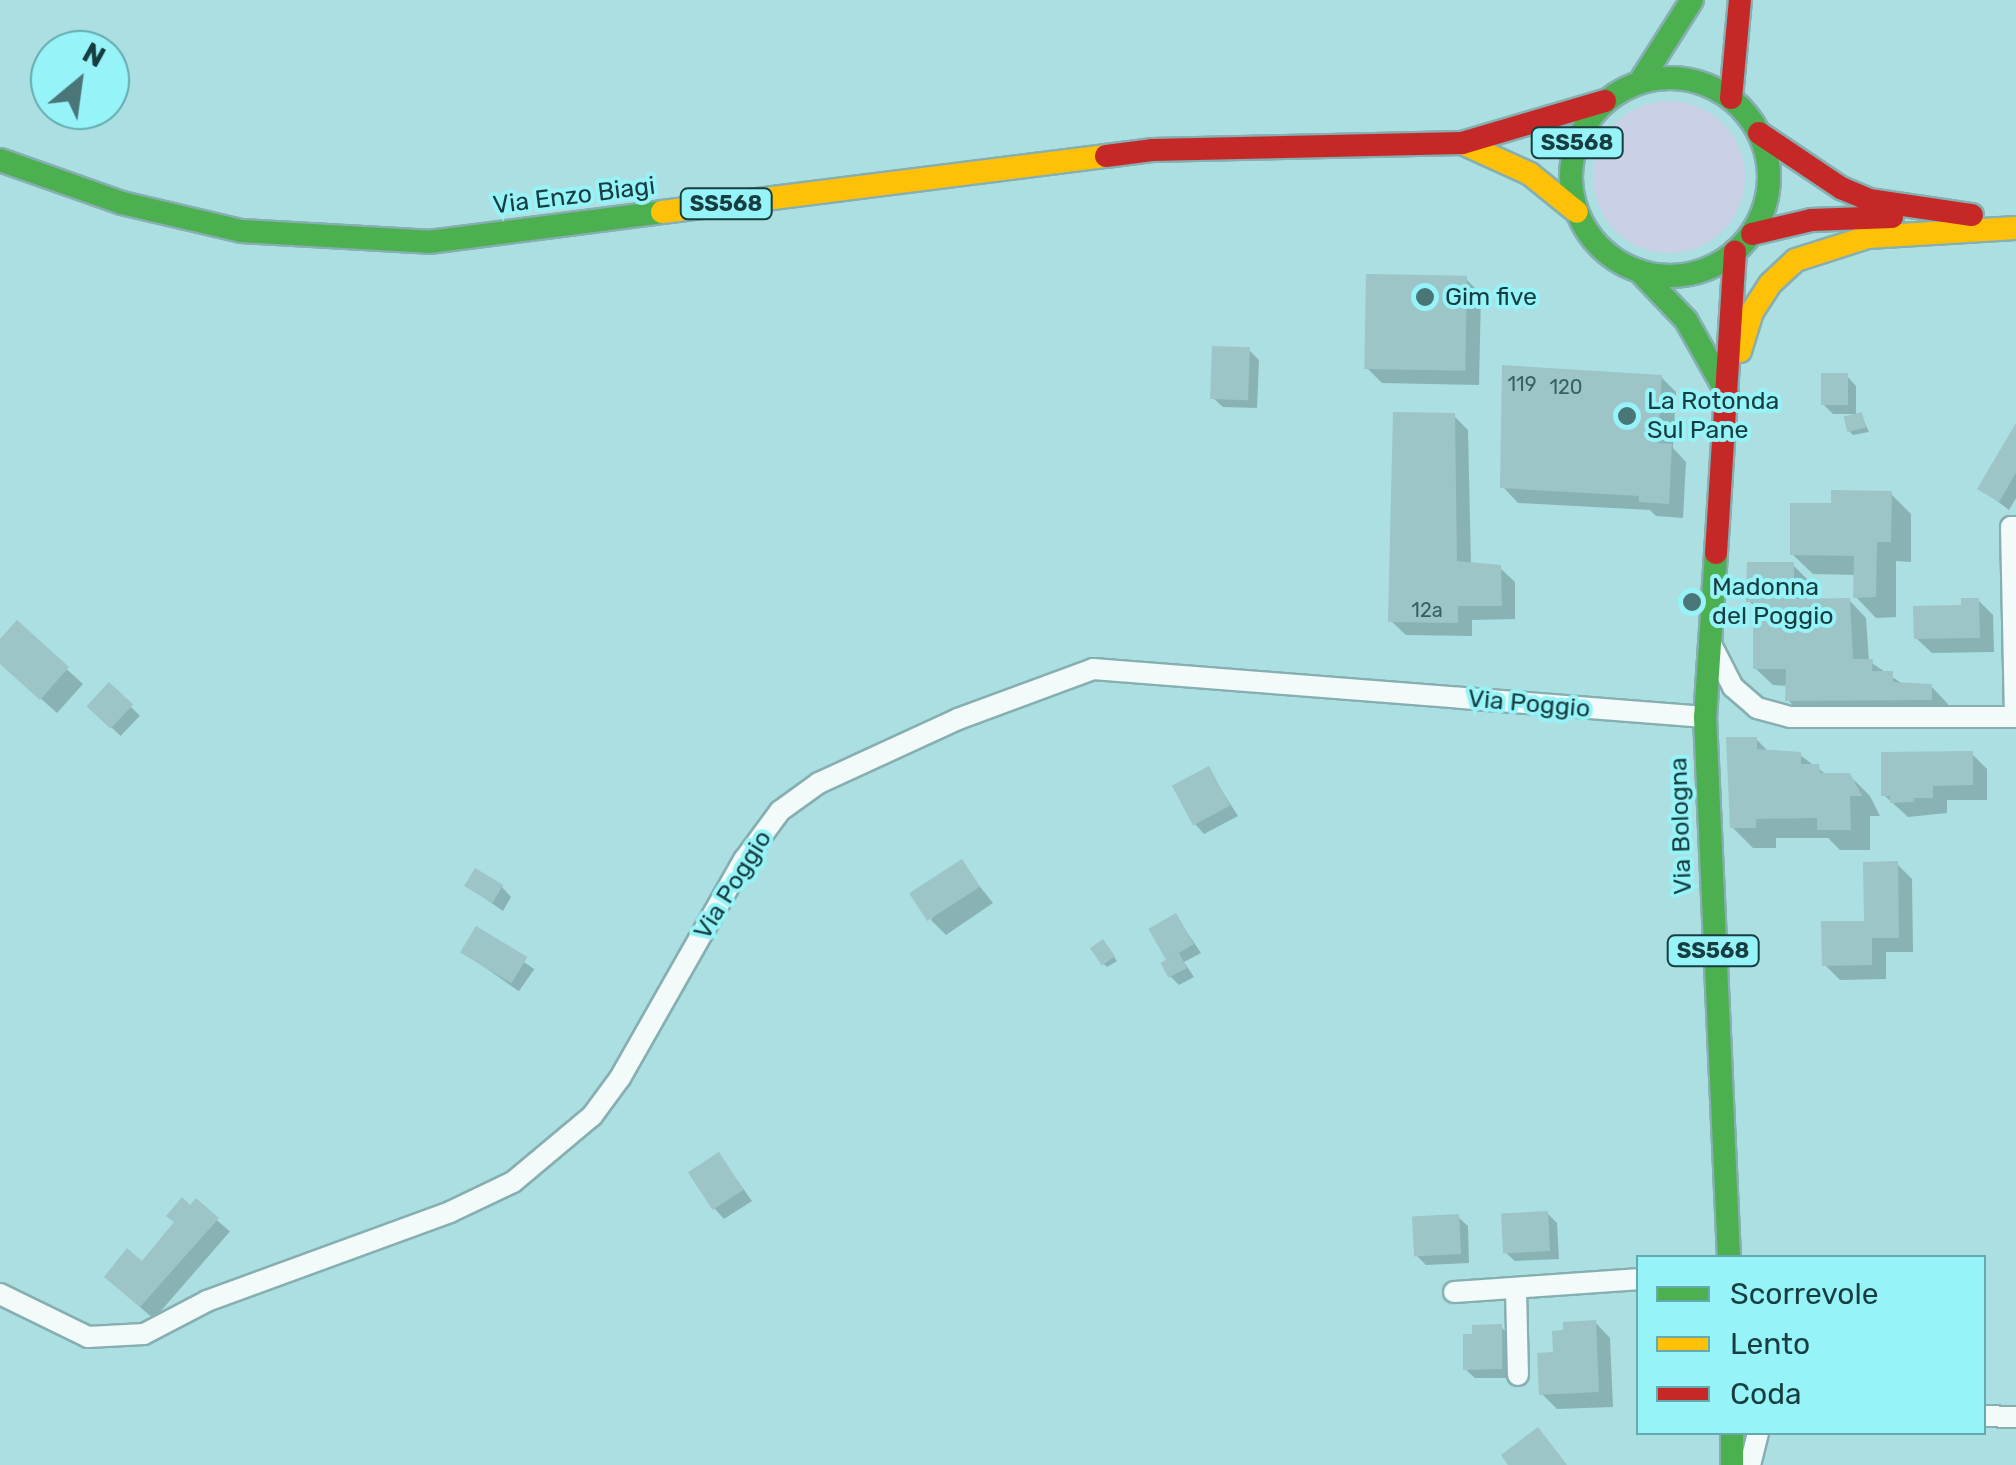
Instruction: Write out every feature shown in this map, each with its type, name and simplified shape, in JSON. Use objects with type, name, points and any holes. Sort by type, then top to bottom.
[{"type":"main road","points":[[1640,82],[1692,0]]},
{"type":"main road","points":[[1731,98],[1740,0]]},
{"type":"main road","name":"SS568","points":[[1639,271],[1689,274],[1735,252],[1752,234],[1764,210],[1768,158],[1759,133],[1731,98],[1703,83],[1672,77],[1640,82],[1605,101],[1580,133],[1574,152],[1572,192],[1577,212],[1601,248],[1639,271],[1686,320],[1727,393]]},
{"type":"main road","name":"Via Enzo Biagi","points":[[0,160],[122,204],[241,231],[429,242],[1152,150],[1462,143],[1551,121],[1605,101]]},
{"type":"main road","points":[[1752,234],[1855,216],[2016,220],[1900,208],[1869,200],[1840,188],[1759,133]]},
{"type":"main road","name":"Via Enzo Biagi","points":[[1462,143],[1530,174],[1577,212]]},
{"type":"main road","points":[[1727,393],[1752,312],[1770,284],[1796,260],[1868,238],[2016,228]]},
{"type":"main road","name":"Via Bologna","points":[[1730,1255],[1710,894],[1706,717],[1735,252]]},
{"type":"main road","points":[[1732,1435],[1732,1465]]},
{"type":"street","points":[[1711,644],[1733,686],[1757,708],[1790,717],[2016,717],[2011,527],[2016,527]]},
{"type":"street","name":"Via Poggio","points":[[0,1294],[88,1337],[144,1334],[207,1301],[450,1212],[513,1182],[592,1116],[620,1078],[744,860],[780,811],[819,782],[958,719],[1093,670],[1706,717]]},
{"type":"street","points":[[1727,1187],[1741,1255]]},
{"type":"street","points":[[1454,1292],[1636,1280]]},
{"type":"street","points":[[1516,1289],[1518,1375]]},
{"type":"street","points":[[1986,1416],[2016,1417]]},
{"type":"street","points":[[1750,1465],[1757,1435]]},
{"type":"shaded area","points":[[1669,101],[1698,106],[1723,123],[1740,148],[1745,177],[1740,206],[1723,231],[1698,248],[1669,253],[1640,248],[1615,231],[1598,206],[1593,177],[1598,148],[1615,123],[1640,106]]},
{"type":"building","points":[[1366,274],[1467,276],[1465,371],[1364,369]]},
{"type":"building","points":[[1212,346],[1250,347],[1248,400],[1210,399]]},
{"type":"building","points":[[1502,365],[1662,375],[1658,443],[1672,444],[1669,504],[1639,502],[1639,496],[1500,488]]},
{"type":"building","points":[[1821,373],[1848,373],[1848,405],[1821,405]]},
{"type":"building","points":[[1393,412],[1455,413],[1457,561],[1501,565],[1502,606],[1458,606],[1458,623],[1388,622]]},
{"type":"building","points":[[1862,412],[1866,428],[1847,432],[1844,417]]},
{"type":"building","points":[[2016,423],[2016,473],[1999,502],[1977,489]]},
{"type":"building","points":[[1831,490],[1892,491],[1891,542],[1877,542],[1876,597],[1853,598],[1854,556],[1790,555],[1790,503],[1831,503]]},
{"type":"building","points":[[1747,562],[1794,562],[1794,599],[1850,598],[1853,659],[1873,659],[1872,671],[1893,671],[1893,682],[1932,684],[1932,700],[1785,701],[1786,669],[1753,669],[1753,602],[1746,602]]},
{"type":"building","points":[[1961,598],[1979,598],[1980,638],[1914,639],[1913,606],[1961,605]]},
{"type":"building","points":[[17,620],[69,667],[40,700],[0,664],[0,639]]},
{"type":"building","points":[[109,682],[133,705],[111,729],[86,706]]},
{"type":"building","points":[[1726,737],[1757,737],[1757,749],[1801,752],[1801,764],[1819,764],[1820,773],[1850,773],[1862,796],[1850,796],[1851,830],[1817,830],[1817,818],[1756,819],[1756,828],[1730,828]]},
{"type":"building","points":[[1973,751],[1973,785],[1933,786],[1933,798],[1914,798],[1914,802],[1890,803],[1890,796],[1881,796],[1881,752]]},
{"type":"building","points":[[1209,766],[1230,806],[1193,825],[1172,786]]},
{"type":"building","points":[[962,859],[980,887],[927,921],[909,893]]},
{"type":"building","points":[[1898,861],[1899,938],[1872,938],[1872,965],[1822,966],[1821,921],[1864,921],[1863,862]]},
{"type":"building","points":[[475,868],[503,885],[492,903],[464,886]]},
{"type":"building","points":[[1176,913],[1194,944],[1166,960],[1148,929]]},
{"type":"building","points":[[476,926],[527,957],[511,983],[460,953]]},
{"type":"building","points":[[1103,939],[1115,956],[1102,965],[1090,948]]},
{"type":"building","points":[[1179,953],[1187,968],[1168,978],[1160,963]]},
{"type":"building","points":[[719,1152],[744,1190],[712,1210],[688,1172]]},
{"type":"building","points":[[182,1197],[190,1205],[196,1198],[219,1218],[140,1307],[104,1277],[127,1248],[142,1261],[174,1222],[166,1216]]},
{"type":"building","points":[[1548,1211],[1550,1251],[1503,1253],[1501,1213]]},
{"type":"building","points":[[1459,1214],[1461,1254],[1414,1256],[1412,1216]]},
{"type":"building","points":[[1596,1320],[1599,1392],[1539,1395],[1537,1353],[1553,1352],[1552,1331],[1563,1330],[1563,1322]]},
{"type":"building","points":[[1502,1324],[1502,1369],[1463,1370],[1463,1334],[1472,1334],[1472,1325]]},
{"type":"building","points":[[1538,1427],[1567,1465],[1508,1465],[1501,1455]]},
{"type":"traffic: fast","points":[[1640,82],[1692,0]]},
{"type":"traffic: fast","points":[[1670,78],[1708,86],[1740,107],[1761,139],[1769,177],[1761,215],[1740,247],[1708,268],[1670,276],[1632,268],[1600,247],[1579,215],[1571,177],[1579,139],[1600,107],[1632,86],[1670,78]]},
{"type":"traffic: fast","points":[[0,160],[122,203],[241,231],[429,242],[662,212]]},
{"type":"traffic: fast","points":[[1639,271],[1686,320],[1727,393]]},
{"type":"traffic: fast","points":[[1716,553],[1705,717],[1729,1255]]},
{"type":"traffic: fast","points":[[1732,1435],[1732,1465]]},
{"type":"traffic: slow","points":[[1462,143],[1530,174],[1577,212]]},
{"type":"traffic: slow","points":[[662,212],[1106,156]]},
{"type":"traffic: slow","points":[[1740,351],[1752,312],[1770,284],[1796,260],[1868,237],[2016,228]]},
{"type":"traffic: jam","points":[[1731,98],[1740,0]]},
{"type":"traffic: jam","points":[[1106,156],[1152,150],[1462,143],[1605,101]]},
{"type":"traffic: jam","points":[[1759,133],[1841,188],[1869,200],[1972,215]]},
{"type":"traffic: jam","points":[[1752,234],[1811,220],[1892,217]]},
{"type":"traffic: jam","points":[[1716,553],[1735,252]]},
{"type":"place","name":"Gim five","points":[[1425,297]]},
{"type":"place","name":"La Rotonda Sul Pane","points":[[1627,416]]},
{"type":"place","name":"Madonna del Poggio","points":[[1692,602]]}]
